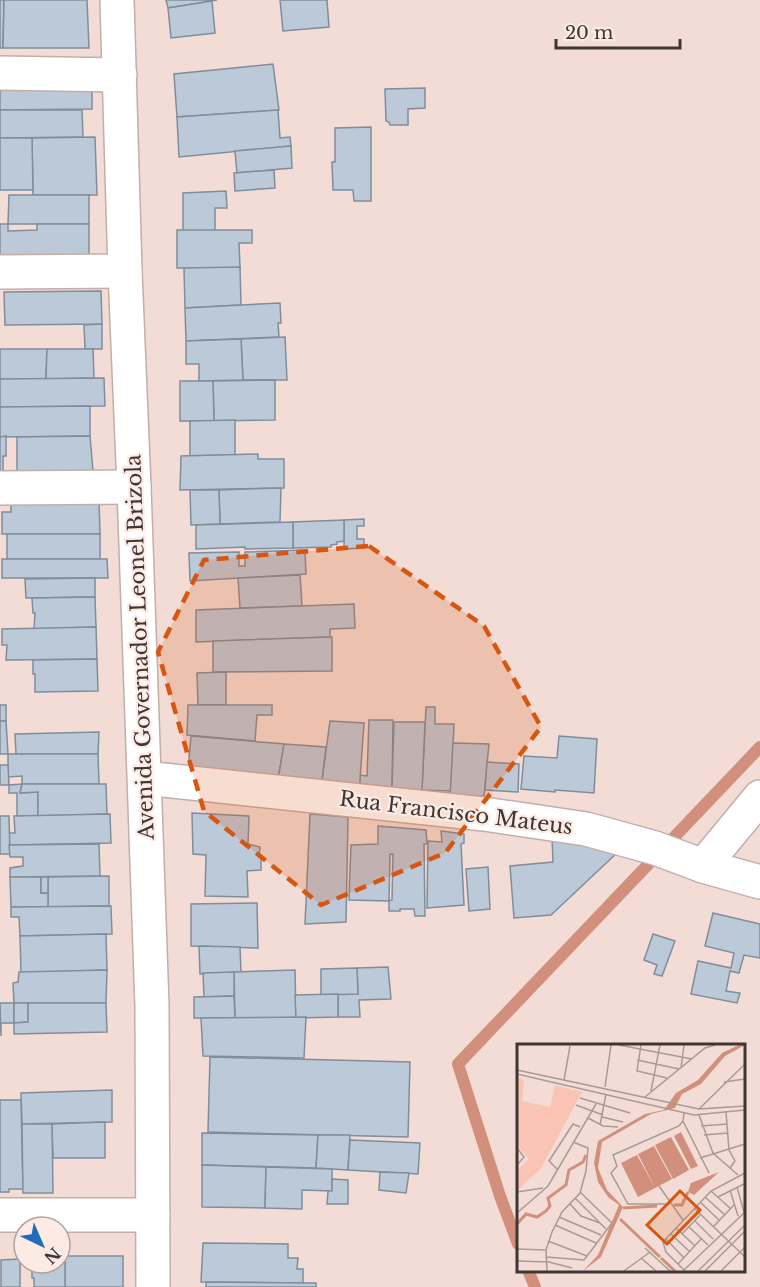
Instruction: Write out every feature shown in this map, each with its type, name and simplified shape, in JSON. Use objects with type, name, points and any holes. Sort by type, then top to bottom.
[{"type":"street","name":"Avenida Governador Leonel Brizola","points":[[118,3],[125,271],[152,1006],[153,1287]]},
{"type":"street","points":[[0,73],[120,75]]},
{"type":"street","points":[[0,272],[125,271]]},
{"type":"street","points":[[0,488],[134,487]]},
{"type":"street","name":"Rua Francisco Mateus","points":[[145,778],[484,814],[586,829],[655,848],[703,866],[760,882]]},
{"type":"street","points":[[703,866],[760,797]]},
{"type":"street","points":[[0,1215],[153,1215]]},
{"type":"highlighted area","points":[[369,546],[484,626],[541,727],[445,853],[321,905],[204,811],[158,652],[204,560]]},
{"type":"building","points":[[0,0],[4,0],[3,48],[0,48]]},
{"type":"building","points":[[4,0],[87,0],[89,48],[3,48]]},
{"type":"building","points":[[166,0],[217,0],[168,8]]},
{"type":"building","points":[[280,0],[327,0],[329,27],[283,31]]},
{"type":"building","points":[[212,1],[215,33],[171,38],[168,8]]},
{"type":"building","points":[[273,64],[279,110],[177,117],[174,74]]},
{"type":"building","points":[[92,77],[92,109],[0,110],[0,78]]},
{"type":"building","points":[[425,88],[425,108],[408,109],[408,125],[390,125],[386,121],[385,89]]},
{"type":"building","points":[[0,110],[82,110],[83,137],[0,138]]},
{"type":"building","points":[[278,110],[280,138],[290,137],[291,146],[179,157],[177,117]]},
{"type":"building","points":[[371,127],[371,201],[354,201],[353,190],[333,190],[332,162],[335,162],[335,128]]},
{"type":"building","points":[[95,137],[97,195],[33,195],[32,138]]},
{"type":"building","points":[[0,138],[32,138],[33,190],[0,190]]},
{"type":"building","points":[[291,146],[292,168],[237,173],[235,151]]},
{"type":"building","points":[[274,170],[275,188],[235,191],[234,173]]},
{"type":"building","points":[[226,191],[227,208],[215,208],[215,231],[183,231],[183,193]]},
{"type":"building","points":[[9,195],[89,195],[89,224],[8,224]]},
{"type":"building","points":[[0,224],[8,224],[8,231],[37,230],[37,224],[89,224],[89,259],[0,263]]},
{"type":"building","points":[[177,230],[252,230],[252,243],[239,243],[240,268],[177,268]]},
{"type":"building","points":[[240,267],[241,305],[185,308],[184,268]]},
{"type":"building","points":[[101,291],[102,324],[5,325],[4,292]]},
{"type":"building","points":[[280,303],[279,337],[186,341],[185,308]]},
{"type":"building","points":[[102,324],[102,349],[85,349],[84,325]]},
{"type":"building","points":[[285,337],[287,380],[243,380],[241,339]]},
{"type":"building","points":[[241,339],[243,380],[199,381],[199,364],[186,364],[186,341]]},
{"type":"building","points":[[0,349],[47,349],[46,379],[0,379]]},
{"type":"building","points":[[47,349],[93,349],[94,378],[46,379]]},
{"type":"building","points":[[104,378],[105,406],[0,407],[0,379]]},
{"type":"building","points":[[275,380],[275,420],[214,421],[213,381]]},
{"type":"building","points":[[180,381],[213,381],[214,421],[180,421]]},
{"type":"building","points":[[90,406],[90,436],[0,437],[0,407]]},
{"type":"building","points":[[235,420],[235,455],[190,456],[190,421]]},
{"type":"building","points":[[6,436],[6,456],[3,456],[3,473],[0,473],[0,437]]},
{"type":"building","points":[[90,436],[93,471],[17,471],[17,437]]},
{"type":"building","points":[[258,454],[258,459],[284,459],[284,488],[180,490],[181,456]]},
{"type":"building","points":[[281,488],[280,522],[220,524],[219,490]]},
{"type":"building","points":[[190,490],[219,490],[220,524],[191,525]]},
{"type":"building","points":[[99,499],[100,534],[2,534],[2,512],[11,512],[11,502]]},
{"type":"building","points":[[364,519],[364,526],[357,526],[357,539],[364,539],[364,548],[344,549],[344,520]]},
{"type":"building","points":[[344,520],[344,541],[337,542],[331,547],[293,548],[293,522]]},
{"type":"building","points":[[293,522],[293,548],[196,549],[196,525]]},
{"type":"building","points":[[7,534],[100,534],[100,559],[7,559]]},
{"type":"building","points":[[305,550],[306,574],[190,581],[189,553],[239,552],[239,566],[245,566],[245,552]]},
{"type":"building","points":[[2,559],[107,559],[108,578],[2,578]]},
{"type":"building","points":[[300,575],[302,606],[240,608],[238,578]]},
{"type":"building","points":[[95,578],[95,597],[26,598],[25,579]]},
{"type":"building","points":[[95,597],[96,627],[34,629],[35,613],[33,613],[32,598]]},
{"type":"building","points":[[354,604],[355,628],[330,629],[330,637],[196,642],[196,610]]},
{"type":"building","points":[[96,627],[97,659],[6,660],[7,645],[2,645],[2,629]]},
{"type":"building","points":[[332,637],[332,671],[213,672],[213,641]]},
{"type":"building","points":[[97,659],[98,691],[35,692],[33,660]]},
{"type":"building","points":[[226,672],[226,705],[198,705],[197,673]]},
{"type":"building","points":[[0,705],[6,705],[6,721],[0,721]]},
{"type":"building","points":[[188,705],[272,705],[272,715],[257,715],[255,741],[187,735]]},
{"type":"building","points":[[426,707],[435,707],[435,724],[454,724],[451,791],[422,790]]},
{"type":"building","points":[[369,720],[393,720],[392,788],[359,794],[360,775],[367,776]]},
{"type":"building","points":[[0,721],[6,721],[8,754],[0,754]]},
{"type":"building","points":[[330,721],[364,723],[359,794],[321,788]]},
{"type":"building","points":[[394,722],[425,722],[422,790],[392,788]]},
{"type":"building","points":[[99,732],[98,754],[16,754],[15,734]]},
{"type":"building","points":[[191,736],[284,744],[278,780],[188,771]]},
{"type":"building","points":[[559,736],[597,739],[594,793],[521,789],[524,756],[557,758]]},
{"type":"building","points":[[453,743],[489,744],[484,796],[450,797]]},
{"type":"building","points":[[284,744],[326,747],[321,788],[278,780]]},
{"type":"building","points":[[8,754],[98,754],[99,784],[22,784],[22,776],[8,777]]},
{"type":"building","points":[[487,762],[519,764],[518,792],[485,790]]},
{"type":"building","points":[[0,765],[8,765],[9,785],[0,785]]},
{"type":"building","points":[[22,784],[20,793],[38,792],[38,816],[17,816],[17,793],[9,793],[9,785]]},
{"type":"building","points":[[22,784],[106,784],[107,814],[38,816],[38,792],[20,793]]},
{"type":"building","points":[[192,813],[249,816],[248,844],[260,847],[261,870],[247,871],[248,897],[205,896],[206,855],[193,854]]},
{"type":"building","points":[[110,814],[111,843],[9,845],[9,833],[15,833],[14,816]]},
{"type":"building","points":[[310,814],[348,817],[346,922],[305,924]]},
{"type":"building","points":[[0,816],[9,816],[10,854],[0,854]]},
{"type":"building","points":[[378,826],[426,830],[427,844],[424,844],[425,916],[415,916],[414,909],[389,911],[389,901],[349,900],[351,845],[378,844]],"holes":[[[390,854],[393,854],[392,900],[389,901]]]},
{"type":"building","points":[[441,831],[464,834],[464,843],[461,844],[464,905],[427,908],[428,841],[442,842]]},
{"type":"building","points":[[552,836],[619,851],[551,915],[514,918],[510,866],[553,862]]},
{"type":"building","points":[[99,844],[100,876],[10,877],[10,868],[23,866],[23,857],[10,857],[9,845]]},
{"type":"building","points":[[488,867],[490,909],[469,911],[466,869]]},
{"type":"building","points":[[109,876],[109,906],[48,907],[48,877]]},
{"type":"building","points":[[10,877],[41,877],[41,893],[48,893],[48,907],[11,907]]},
{"type":"building","points":[[41,877],[48,877],[48,893],[41,893]]},
{"type":"building","points":[[257,903],[258,948],[191,946],[191,904]]},
{"type":"building","points":[[111,906],[112,934],[20,936],[19,917],[11,917],[11,907]]},
{"type":"building","points":[[713,913],[760,924],[760,958],[744,955],[739,973],[730,971],[726,991],[740,993],[737,1003],[691,994],[698,961],[731,968],[734,953],[705,946]]},
{"type":"building","points":[[106,934],[107,970],[21,973],[20,936]]},
{"type":"building","points":[[653,934],[675,941],[662,976],[654,974],[657,965],[644,960]]},
{"type":"building","points":[[199,946],[240,947],[241,972],[200,974]]},
{"type":"building","points":[[388,967],[391,999],[359,1000],[360,1017],[338,1017],[338,994],[358,994],[357,968]]},
{"type":"building","points":[[357,968],[358,994],[321,995],[321,969]]},
{"type":"building","points":[[107,970],[106,1003],[14,1003],[13,983],[18,982],[19,972]]},
{"type":"building","points":[[295,970],[296,1018],[235,1018],[234,972]]},
{"type":"building","points":[[234,972],[234,996],[204,997],[203,973]]},
{"type":"building","points":[[338,994],[338,1017],[296,1018],[295,995]]},
{"type":"building","points":[[234,996],[235,1018],[194,1018],[194,997]]},
{"type":"building","points":[[0,1003],[14,1003],[14,1023],[1,1023],[1,1036]]},
{"type":"building","points":[[14,1003],[28,1003],[28,1022],[14,1023]]},
{"type":"building","points":[[28,1003],[106,1003],[107,1032],[14,1034],[14,1023],[28,1022]]},
{"type":"building","points":[[306,1017],[304,1058],[203,1056],[201,1018]]},
{"type":"building","points":[[210,1057],[410,1062],[408,1137],[208,1132]]},
{"type":"building","points":[[112,1090],[112,1122],[22,1124],[21,1093]]},
{"type":"building","points":[[0,1100],[21,1100],[23,1189],[9,1189],[9,1192],[0,1192]]},
{"type":"building","points":[[105,1122],[105,1158],[53,1158],[52,1124]]},
{"type":"building","points":[[22,1124],[52,1124],[53,1193],[23,1193]]},
{"type":"building","points":[[202,1133],[318,1135],[316,1168],[202,1165]]},
{"type":"building","points":[[318,1135],[350,1135],[348,1170],[316,1168]]},
{"type":"building","points":[[350,1140],[420,1143],[418,1174],[348,1170]]},
{"type":"building","points":[[202,1165],[266,1167],[265,1208],[202,1207]]},
{"type":"building","points":[[266,1167],[332,1169],[332,1191],[302,1190],[302,1209],[265,1208]]},
{"type":"building","points":[[380,1172],[409,1173],[406,1193],[379,1190]]},
{"type":"building","points":[[332,1179],[348,1180],[348,1204],[327,1204],[328,1191],[332,1191]]},
{"type":"building","points":[[203,1243],[288,1244],[288,1258],[298,1258],[297,1269],[303,1269],[303,1283],[201,1282]]},
{"type":"building","points":[[72,1256],[123,1256],[123,1287],[65,1287],[65,1275],[72,1275]]},
{"type":"building","points":[[12,1259],[12,1275],[20,1275],[20,1287],[1,1287],[1,1260]]},
{"type":"building","points":[[32,1275],[65,1275],[65,1287],[34,1287],[34,1278]]},
{"type":"building","points":[[206,1282],[316,1283],[316,1287],[206,1287]]},
{"type":"waterway","points":[[517,1241],[500,1196],[458,1064],[760,747]]},
{"type":"waterway","points":[[529,1272],[535,1287]]}]
